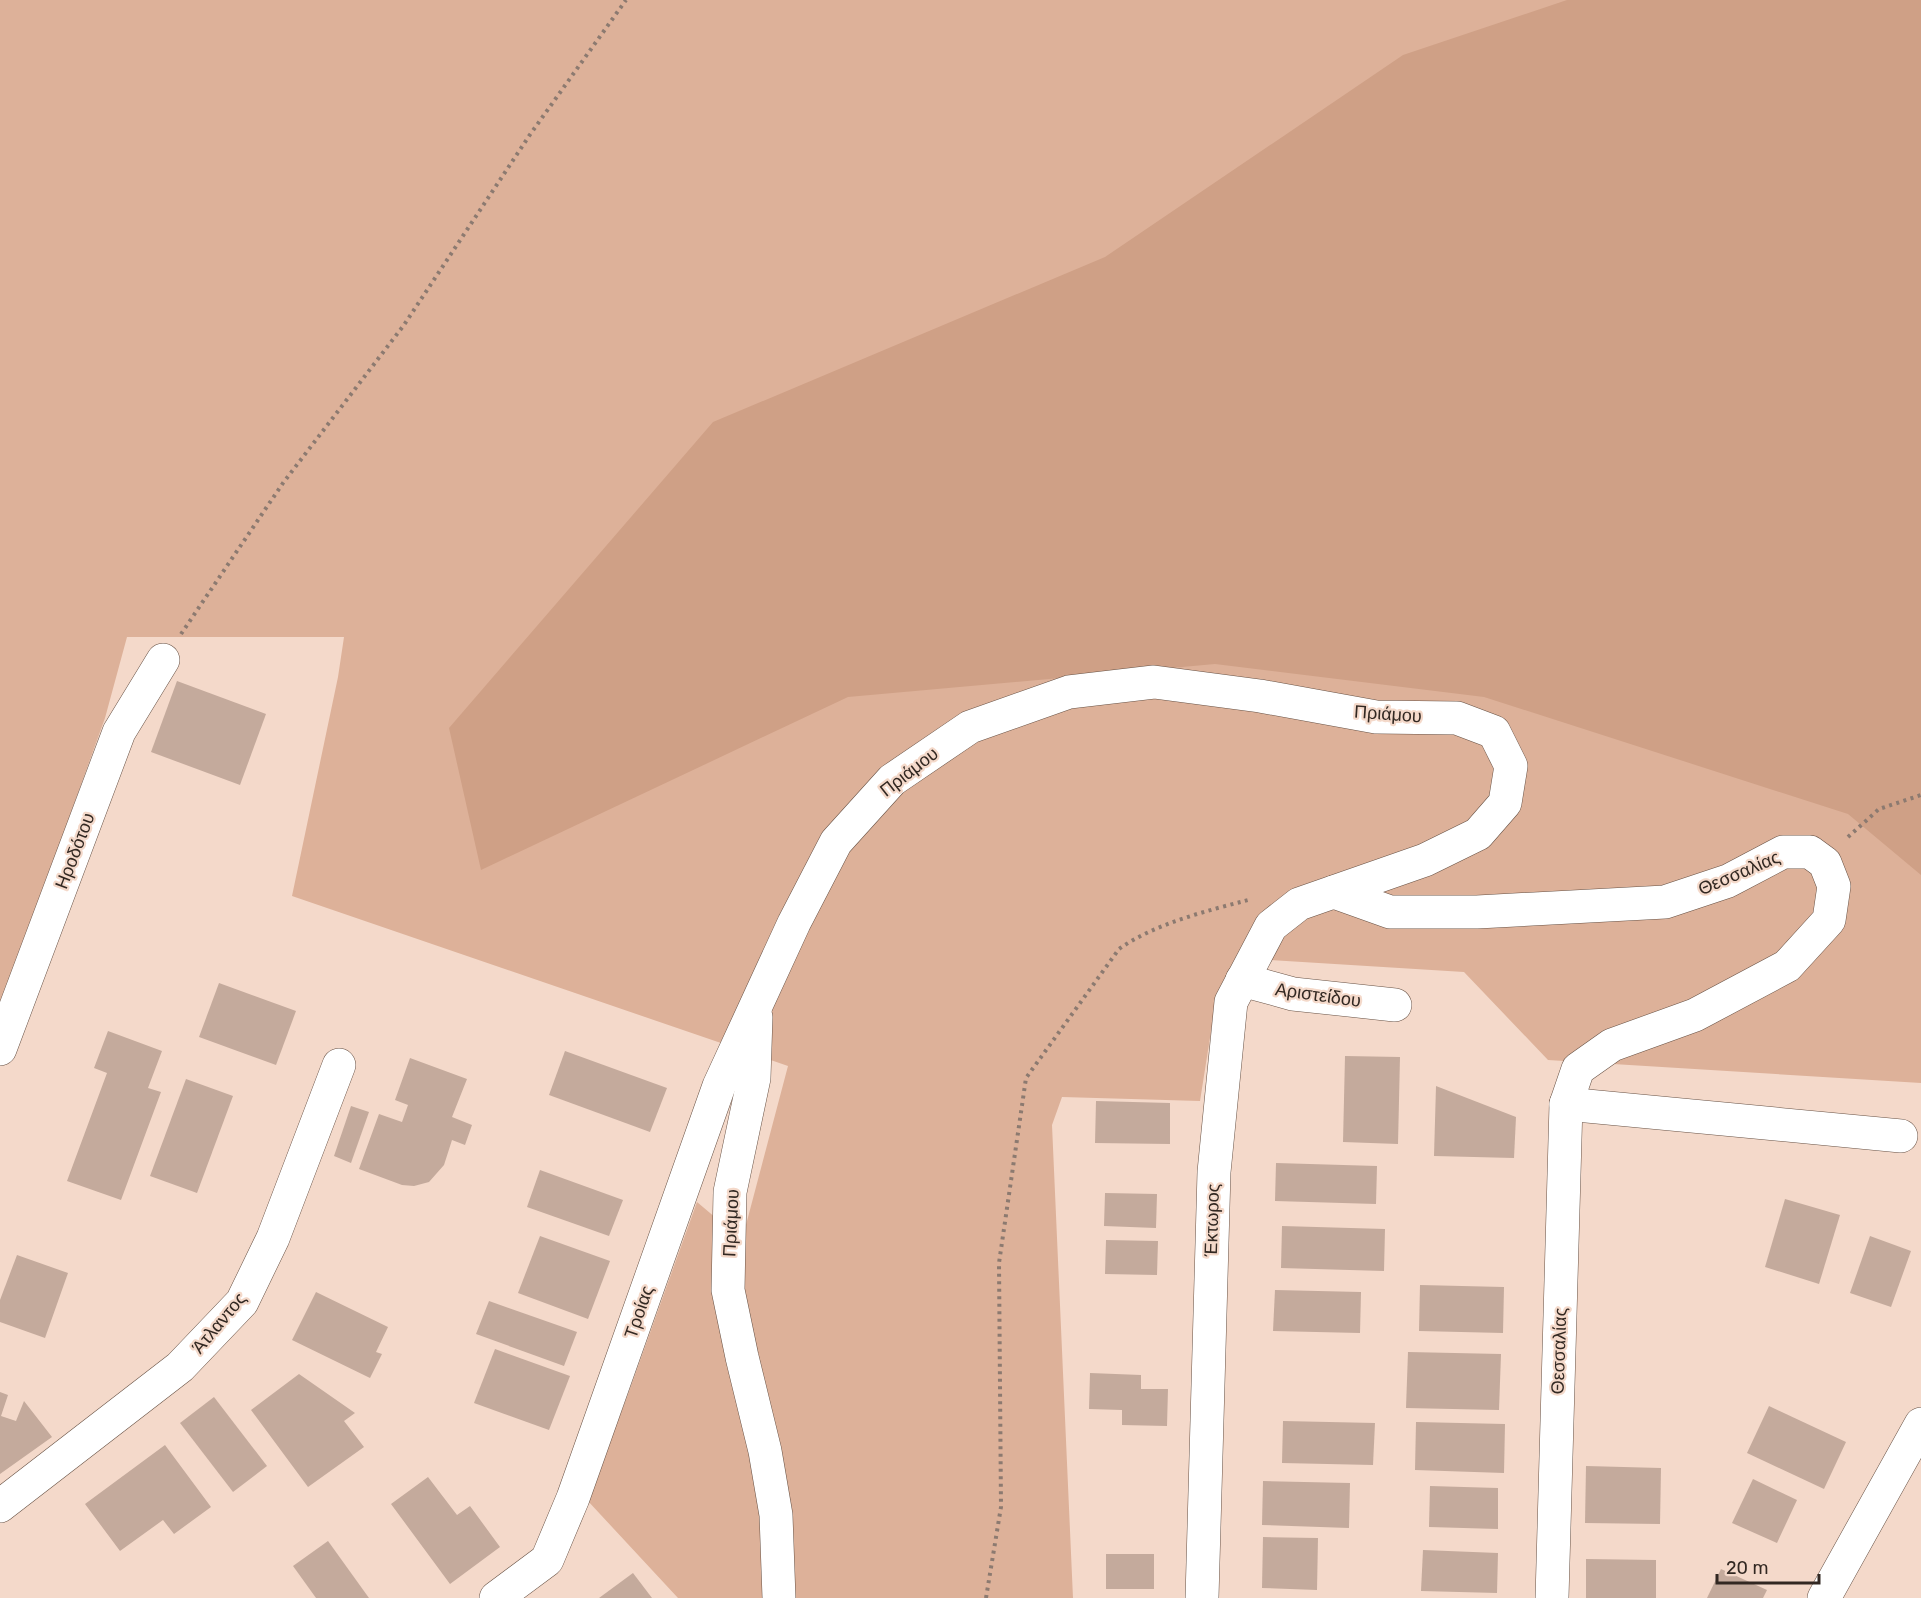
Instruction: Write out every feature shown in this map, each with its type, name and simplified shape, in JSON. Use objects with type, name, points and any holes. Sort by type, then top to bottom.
[{"type":"street","name":"Ηροδότου","points":[[0,1049],[120,732],[164,660]]},
{"type":"street","name":"Πριάμου","points":[[779,1598],[776,1515],[765,1451],[728,1290],[730,1192],[754,1078],[756,1005],[794,923],[836,842],[892,780],[970,727],[1069,692],[1154,682],[1260,696],[1376,717],[1457,718],[1494,732],[1511,766],[1505,802],[1478,834],[1425,860],[1334,892]]},
{"type":"street","name":"Θεσσαλίας","points":[[1334,892],[1390,912],[1477,912],[1665,902],[1728,881],[1783,852],[1810,852],[1825,863],[1834,886],[1829,920],[1788,966],[1695,1015],[1612,1045],[1578,1069],[1566,1104],[1552,1598]]},
{"type":"street","name":"Έκτωρος","points":[[1202,1598],[1214,1172],[1231,1002],[1270,926],[1299,904],[1334,892]]},
{"type":"street","name":"Αριστείδου","points":[[1242,980],[1293,994],[1395,1005]]},
{"type":"street","name":"Τροίας","points":[[496,1598],[547,1560],[573,1498],[718,1086],[756,1005]]},
{"type":"street","name":"Άτλαντος","points":[[0,1506],[180,1367],[242,1302],[273,1238],[339,1065]]},
{"type":"street","points":[[1566,1104],[1901,1136]]},
{"type":"street","points":[[1824,1598],[1921,1424]]},
{"type":"path","points":[[164,660],[283,483],[404,325],[529,136],[626,0]]},
{"type":"path","points":[[1825,863],[1851,834],[1879,809],[1921,795]]},
{"type":"path","points":[[986,1598],[1001,1507],[999,1263],[1026,1078],[1119,949],[1137,936],[1214,909],[1248,900],[1299,904]]},
{"type":"shaded area","points":[[0,0],[1921,0],[1921,1083],[1548,1060],[1464,972],[1252,959],[1216,1000],[1200,1101],[1062,1097],[1052,1125],[1073,1598],[678,1598],[587,1500],[627,1397],[697,1202],[742,1240],[788,1066],[292,896],[338,677],[344,637],[127,637],[105,718],[0,1010]]},
{"type":"shaded area","points":[[1567,0],[1921,0],[1921,875],[1848,814],[1484,697],[1215,664],[848,697],[481,870],[449,728],[713,422],[1105,257],[1403,55]]},
{"type":"building","points":[[177,681],[266,714],[240,785],[151,752]]},
{"type":"building","points":[[219,983],[296,1011],[276,1065],[199,1037]]},
{"type":"building","points":[[108,1031],[162,1051],[148,1088],[161,1092],[121,1200],[67,1181],[107,1073],[94,1068]]},
{"type":"building","points":[[565,1051],[667,1088],[650,1132],[549,1095]]},
{"type":"building","points":[[1345,1056],[1400,1057],[1398,1144],[1343,1142]]},
{"type":"building","points":[[410,1058],[467,1079],[452,1117],[472,1125],[465,1145],[452,1140],[444,1165],[429,1182],[414,1186],[402,1185],[359,1169],[379,1114],[402,1122],[408,1105],[395,1100]]},
{"type":"building","points":[[186,1079],[233,1096],[197,1193],[150,1176]]},
{"type":"building","points":[[1436,1086],[1516,1117],[1514,1158],[1434,1156]]},
{"type":"building","points":[[1096,1101],[1170,1103],[1170,1144],[1095,1143]]},
{"type":"building","points":[[351,1106],[369,1112],[351,1163],[334,1156]]},
{"type":"building","points":[[1276,1163],[1377,1166],[1376,1204],[1275,1201]]},
{"type":"building","points":[[540,1170],[623,1200],[609,1236],[527,1207]]},
{"type":"building","points":[[1105,1193],[1157,1194],[1156,1228],[1104,1226]]},
{"type":"building","points":[[1785,1199],[1840,1215],[1819,1284],[1765,1267]]},
{"type":"building","points":[[1282,1226],[1385,1229],[1384,1271],[1281,1268]]},
{"type":"building","points":[[540,1236],[610,1261],[588,1319],[518,1293]]},
{"type":"building","points":[[1870,1236],[1911,1251],[1891,1307],[1850,1293]]},
{"type":"building","points":[[1106,1240],[1158,1241],[1157,1275],[1105,1274]]},
{"type":"building","points":[[17,1255],[68,1273],[45,1338],[0,1322],[0,1300]]},
{"type":"building","points":[[1420,1285],[1504,1287],[1503,1333],[1419,1331]]},
{"type":"building","points":[[1275,1290],[1361,1292],[1360,1333],[1273,1331]]},
{"type":"building","points":[[316,1292],[388,1327],[376,1352],[382,1354],[370,1378],[292,1340]]},
{"type":"building","points":[[489,1301],[577,1332],[564,1366],[476,1334]]},
{"type":"building","points":[[495,1349],[570,1376],[549,1430],[474,1403]]},
{"type":"building","points":[[1408,1352],[1501,1354],[1499,1410],[1406,1408]]},
{"type":"building","points":[[1090,1373],[1141,1375],[1141,1389],[1168,1389],[1167,1426],[1122,1425],[1122,1410],[1089,1409]]},
{"type":"building","points":[[299,1374],[355,1413],[344,1421],[364,1447],[308,1487],[251,1410]]},
{"type":"building","points":[[0,1392],[8,1395],[1,1416],[16,1421],[24,1401],[52,1437],[0,1474]]},
{"type":"building","points":[[214,1397],[267,1466],[233,1492],[180,1423]]},
{"type":"building","points":[[1769,1406],[1846,1442],[1824,1489],[1747,1453]]},
{"type":"building","points":[[1283,1421],[1375,1423],[1373,1465],[1282,1463]]},
{"type":"building","points":[[1416,1422],[1505,1424],[1504,1473],[1415,1470]]},
{"type":"building","points":[[165,1445],[211,1507],[174,1534],[163,1520],[120,1551],[85,1504]]},
{"type":"building","points":[[1586,1466],[1661,1468],[1660,1524],[1585,1523]]},
{"type":"building","points":[[428,1477],[457,1515],[470,1506],[500,1547],[450,1584],[391,1504]]},
{"type":"building","points":[[1753,1479],[1797,1500],[1777,1543],[1732,1523]]},
{"type":"building","points":[[1263,1481],[1350,1483],[1349,1528],[1262,1525]]},
{"type":"building","points":[[1430,1486],[1498,1488],[1498,1529],[1429,1527]]},
{"type":"building","points":[[1263,1537],[1318,1538],[1317,1590],[1262,1588]]},
{"type":"building","points":[[328,1541],[369,1598],[316,1598],[293,1566]]},
{"type":"building","points":[[1423,1550],[1498,1553],[1497,1593],[1421,1591]]},
{"type":"building","points":[[1106,1554],[1154,1554],[1154,1589],[1106,1589]]},
{"type":"building","points":[[1586,1559],[1656,1560],[1656,1598],[1586,1598]]},
{"type":"building","points":[[1721,1569],[1767,1590],[1763,1598],[1707,1598]]},
{"type":"building","points":[[633,1573],[652,1598],[599,1598]]}]
